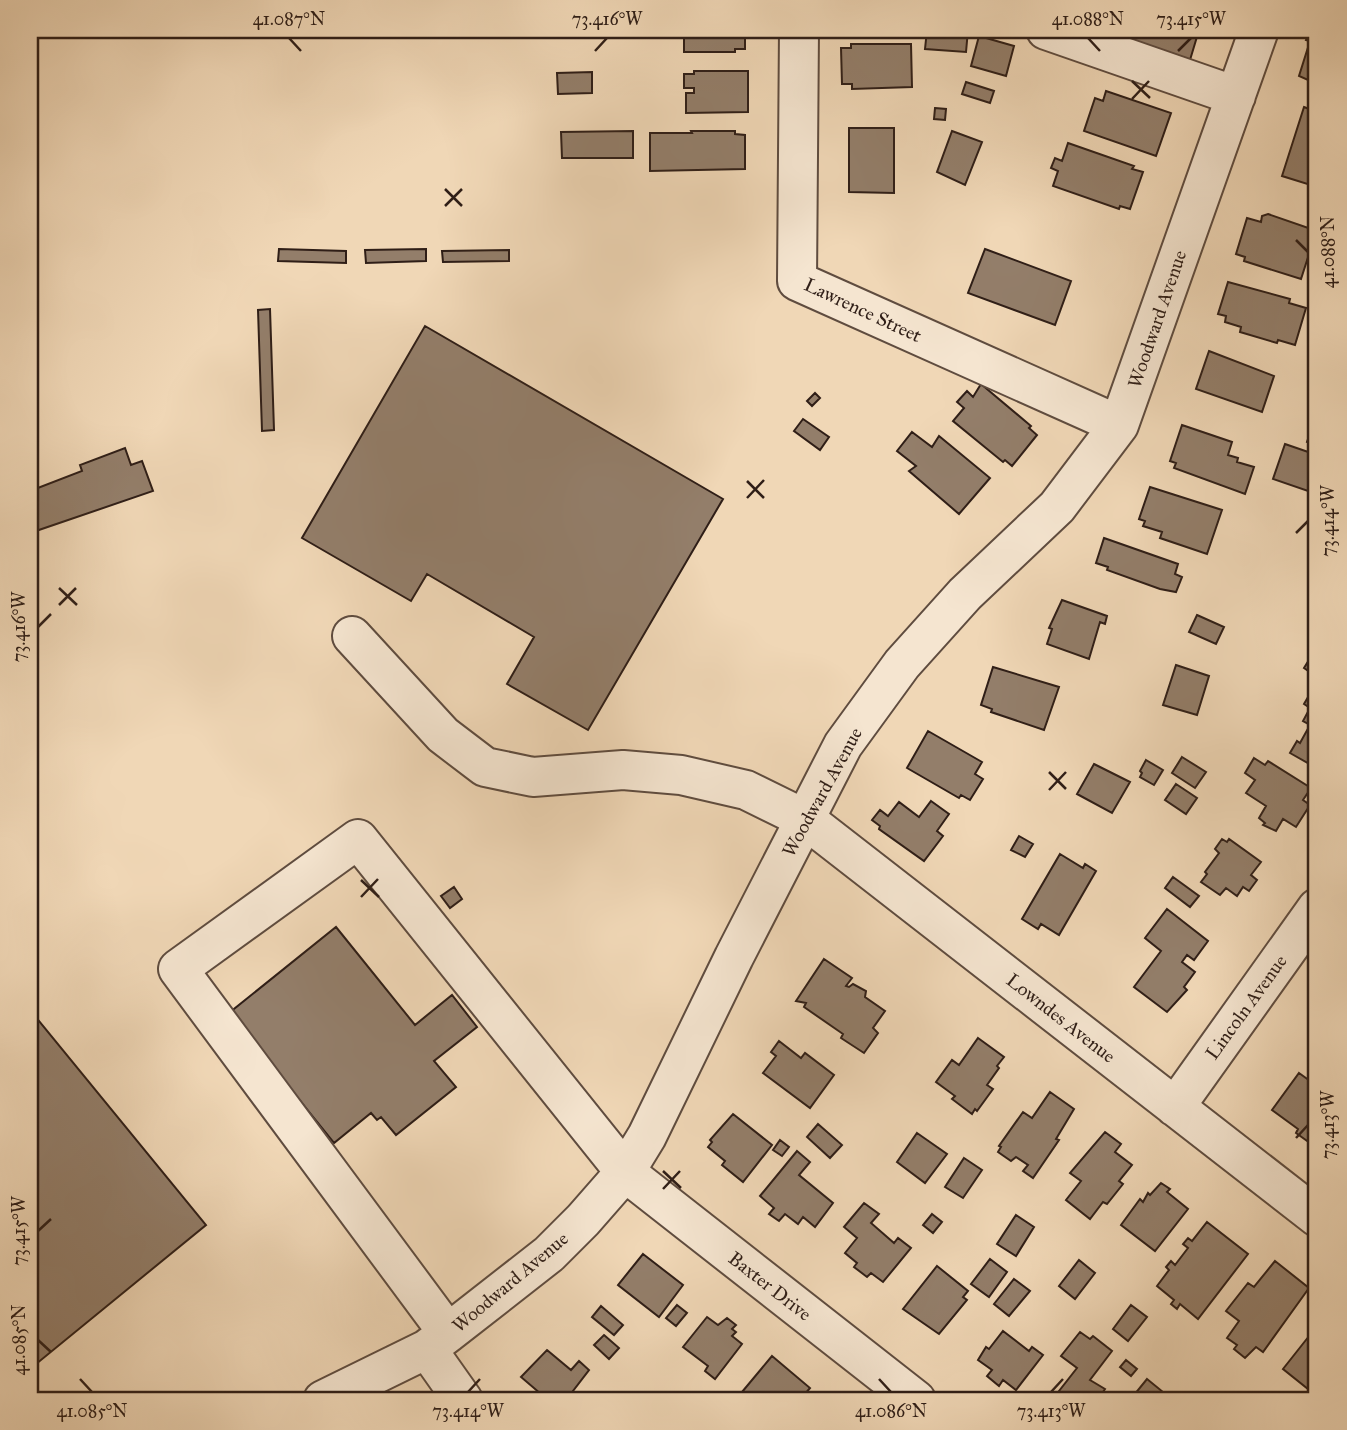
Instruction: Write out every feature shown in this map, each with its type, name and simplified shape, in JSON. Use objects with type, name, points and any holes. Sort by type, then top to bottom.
[{"type":"street","name":"Lawrence Street","points":[[799,30],[797,281],[1119,425]]},
{"type":"street","points":[[1046,30],[1236,96]]},
{"type":"street","name":"Woodward Avenue","points":[[324,1400],[438,1341],[549,1254],[625,1172],[647,1136],[842,745],[902,664],[965,594],[1057,507],[1119,425],[1259,30]]},
{"type":"street","name":"Lowndes Avenue","points":[[352,636],[443,735],[485,768],[533,777],[623,770],[681,775],[746,790],[805,819],[1317,1217]]},
{"type":"street","name":"Baxter Drive","points":[[438,1341],[178,969],[358,839],[625,1172],[916,1400]]},
{"type":"street","name":"Lincoln Avenue","points":[[1175,1107],[1317,908]]},
{"type":"street","points":[[438,1341],[463,1400]]},
{"type":"building","points":[[684,30],[745,30],[745,49],[735,49],[735,52],[684,52]]},
{"type":"building","points":[[927,30],[968,30],[966,52],[925,49]]},
{"type":"building","points":[[1080,30],[1199,30],[1187,70]]},
{"type":"building","points":[[1310,30],[1317,32],[1317,84],[1299,76],[1310,41],[1306,40]]},
{"type":"building","points":[[979,36],[1014,46],[1006,76],[971,66]]},
{"type":"building","points":[[851,44],[911,44],[912,87],[852,89],[852,84],[842,84],[841,48],[851,48]]},
{"type":"building","points":[[694,71],[748,71],[748,112],[686,113],[686,93],[694,93],[694,88],[684,88],[684,74],[694,74]]},
{"type":"building","points":[[592,72],[592,93],[558,94],[557,73]]},
{"type":"building","points":[[966,82],[994,91],[990,103],[962,94]]},
{"type":"building","points":[[1106,91],[1171,113],[1156,156],[1084,131],[1095,98],[1103,101]]},
{"type":"building","points":[[1304,107],[1317,112],[1317,187],[1282,176]]},
{"type":"building","points":[[935,108],[946,109],[945,120],[934,119]]},
{"type":"building","points":[[849,128],[894,128],[894,193],[849,192]]},
{"type":"building","points":[[633,131],[633,158],[562,158],[561,132]]},
{"type":"building","points":[[691,131],[735,131],[735,134],[745,135],[745,169],[650,171],[650,133],[692,133]]},
{"type":"building","points":[[952,131],[982,142],[965,185],[937,172]]},
{"type":"building","points":[[1068,143],[1134,166],[1132,169],[1143,172],[1130,209],[1120,206],[1119,209],[1053,186],[1058,171],[1051,168],[1055,158],[1062,161]]},
{"type":"building","points":[[1268,214],[1317,231],[1316,250],[1311,248],[1301,279],[1244,261],[1245,257],[1236,254],[1247,218],[1261,222],[1262,216]]},
{"type":"building","points":[[279,249],[346,251],[346,263],[278,261]]},
{"type":"building","points":[[426,249],[426,261],[366,263],[365,250]]},
{"type":"building","points":[[985,249],[1071,281],[1055,325],[968,293]]},
{"type":"building","points":[[509,250],[509,261],[443,262],[442,251]]},
{"type":"building","points":[[1228,282],[1290,299],[1289,303],[1306,308],[1295,345],[1278,340],[1277,343],[1240,332],[1241,327],[1225,322],[1226,316],[1218,314]]},
{"type":"building","points":[[270,309],[274,430],[262,431],[258,310]]},
{"type":"building","points":[[425,326],[723,499],[588,730],[507,684],[534,637],[427,574],[411,601],[302,538]]},
{"type":"building","points":[[1209,351],[1274,376],[1262,412],[1196,389]]},
{"type":"building","points":[[981,384],[1031,426],[1029,428],[1037,435],[1012,466],[1005,460],[1003,462],[953,421],[964,408],[957,402],[967,391],[973,397]]},
{"type":"building","points":[[815,393],[820,398],[812,406],[807,401]]},
{"type":"building","points":[[1317,417],[1317,446],[1307,442]]},
{"type":"building","points":[[803,419],[829,437],[820,450],[794,431]]},
{"type":"building","points":[[1182,425],[1232,442],[1228,455],[1238,458],[1237,462],[1254,467],[1245,494],[1174,468],[1176,463],[1170,461]]},
{"type":"building","points":[[912,432],[932,447],[939,436],[990,478],[959,514],[909,471],[916,466],[897,451]]},
{"type":"building","points":[[1285,444],[1317,455],[1317,474],[1311,492],[1273,479]]},
{"type":"building","points":[[125,448],[131,465],[142,461],[153,491],[30,533],[30,491],[82,471],[80,465]]},
{"type":"building","points":[[1150,487],[1222,510],[1207,554],[1160,538],[1162,532],[1143,526],[1145,521],[1139,519]]},
{"type":"building","points":[[1104,538],[1178,564],[1175,574],[1182,577],[1176,592],[1107,570],[1108,567],[1096,563]]},
{"type":"building","points":[[1062,600],[1107,616],[1105,624],[1100,622],[1089,659],[1047,644],[1052,629],[1049,628]]},
{"type":"building","points":[[1197,615],[1224,627],[1216,644],[1189,632]]},
{"type":"building","points":[[1317,647],[1317,677],[1304,668]]},
{"type":"building","points":[[1176,665],[1209,676],[1197,715],[1163,705]]},
{"type":"building","points":[[993,667],[1059,687],[1044,730],[991,712],[992,709],[981,705]]},
{"type":"building","points":[[1311,692],[1317,695],[1317,760],[1313,766],[1290,753],[1297,741],[1300,743],[1310,725],[1303,721],[1310,708],[1304,704]]},
{"type":"building","points":[[928,731],[982,762],[975,774],[983,779],[970,800],[961,795],[959,798],[907,768]]},
{"type":"building","points":[[1182,757],[1206,772],[1195,788],[1172,773]]},
{"type":"building","points":[[1254,758],[1265,765],[1268,761],[1311,788],[1303,800],[1310,805],[1296,827],[1283,819],[1276,831],[1263,825],[1265,823],[1259,818],[1266,806],[1246,793],[1255,780],[1245,773]]},
{"type":"building","points":[[1146,760],[1163,770],[1154,785],[1140,777]]},
{"type":"building","points":[[1094,764],[1130,782],[1112,813],[1077,794]]},
{"type":"building","points":[[1176,784],[1197,798],[1186,814],[1165,800]]},
{"type":"building","points":[[931,801],[949,814],[937,831],[943,836],[924,861],[879,829],[880,826],[872,820],[880,810],[888,816],[899,802],[919,817]]},
{"type":"building","points":[[1019,836],[1033,844],[1025,857],[1011,850]]},
{"type":"building","points":[[1222,839],[1227,842],[1229,839],[1261,862],[1251,875],[1257,880],[1249,891],[1243,887],[1237,896],[1226,888],[1220,895],[1201,882],[1219,853],[1215,849]]},
{"type":"building","points":[[1060,854],[1083,868],[1085,864],[1096,871],[1059,935],[1041,924],[1038,929],[1022,919]]},
{"type":"building","points":[[1173,877],[1199,896],[1190,907],[1165,888]]},
{"type":"building","points":[[454,887],[462,899],[450,908],[441,896]]},
{"type":"building","points":[[1167,909],[1208,941],[1194,960],[1187,955],[1182,962],[1195,972],[1184,987],[1187,990],[1167,1012],[1134,987],[1161,951],[1145,938]]},
{"type":"building","points":[[336,927],[415,1025],[452,995],[477,1027],[434,1061],[456,1087],[396,1135],[381,1117],[377,1120],[371,1113],[334,1143],[229,1013]]},
{"type":"building","points":[[824,959],[852,978],[846,986],[853,984],[866,991],[865,997],[885,1011],[873,1028],[878,1033],[864,1053],[841,1038],[843,1034],[804,1007],[806,1003],[796,1001]]},
{"type":"building","points":[[30,1010],[206,1225],[30,1369]]},
{"type":"building","points":[[978,1038],[1004,1057],[987,1085],[993,1089],[972,1114],[952,1099],[955,1096],[936,1082],[952,1060],[959,1065]]},
{"type":"building","points":[[779,1041],[801,1058],[805,1053],[834,1075],[810,1108],[763,1073],[776,1056],[771,1052]]},
{"type":"building","points":[[1299,1073],[1317,1086],[1317,1148],[1296,1133],[1298,1129],[1272,1110]]},
{"type":"building","points":[[1050,1092],[1074,1109],[1056,1139],[1059,1140],[1033,1178],[1023,1171],[1028,1165],[1016,1157],[1011,1161],[998,1152],[1001,1147],[999,1146],[1023,1112],[1032,1118]]},
{"type":"building","points":[[733,1114],[772,1145],[743,1182],[722,1165],[725,1161],[708,1147],[712,1142],[710,1140]]},
{"type":"building","points":[[818,1124],[842,1145],[830,1158],[807,1137]]},
{"type":"building","points":[[1105,1132],[1121,1144],[1115,1152],[1132,1165],[1119,1181],[1123,1184],[1107,1204],[1103,1202],[1090,1219],[1066,1200],[1081,1181],[1070,1173]]},
{"type":"building","points":[[917,1133],[947,1154],[925,1183],[897,1162]]},
{"type":"building","points":[[780,1140],[789,1147],[782,1156],[773,1150]]},
{"type":"building","points":[[797,1151],[810,1162],[799,1175],[833,1203],[815,1227],[803,1217],[798,1224],[785,1214],[779,1221],[769,1214],[774,1208],[760,1196]]},
{"type":"building","points":[[964,1158],[982,1170],[963,1198],[945,1187]]},
{"type":"building","points":[[1161,1183],[1170,1189],[1167,1192],[1188,1209],[1155,1251],[1121,1225],[1140,1199],[1143,1202],[1148,1193],[1150,1195]]},
{"type":"building","points":[[864,1203],[879,1214],[871,1223],[894,1243],[898,1238],[911,1248],[883,1282],[871,1273],[867,1277],[854,1267],[857,1263],[845,1253],[857,1238],[844,1227]]},
{"type":"building","points":[[932,1214],[942,1222],[933,1233],[923,1225]]},
{"type":"building","points":[[1016,1215],[1034,1227],[1016,1256],[997,1244]]},
{"type":"building","points":[[1207,1222],[1248,1254],[1198,1319],[1180,1304],[1177,1309],[1171,1304],[1174,1300],[1157,1286],[1169,1270],[1166,1267],[1171,1261],[1175,1265],[1188,1248],[1183,1244],[1188,1238],[1192,1241]]},
{"type":"building","points":[[643,1254],[683,1285],[659,1317],[618,1285]]},
{"type":"building","points":[[990,1259],[1007,1272],[989,1297],[971,1284]]},
{"type":"building","points":[[1079,1260],[1095,1273],[1075,1299],[1059,1286]]},
{"type":"building","points":[[1275,1261],[1309,1288],[1263,1352],[1256,1347],[1245,1358],[1234,1349],[1237,1345],[1227,1338],[1239,1321],[1226,1311],[1248,1283],[1254,1287]]},
{"type":"building","points":[[937,1266],[968,1291],[963,1297],[967,1300],[939,1334],[903,1309]]},
{"type":"building","points":[[1014,1279],[1030,1291],[1009,1316],[994,1304]]},
{"type":"building","points":[[677,1305],[687,1313],[676,1326],[666,1318]]},
{"type":"building","points":[[1131,1305],[1147,1317],[1128,1341],[1113,1329]]},
{"type":"building","points":[[601,1306],[623,1325],[614,1335],[592,1317]]},
{"type":"building","points":[[1317,1311],[1317,1326],[1310,1320]]},
{"type":"building","points":[[707,1317],[718,1325],[727,1318],[736,1325],[732,1329],[736,1332],[732,1336],[742,1344],[715,1379],[705,1371],[708,1366],[683,1347]]},
{"type":"building","points":[[1317,1326],[1317,1377],[1308,1389],[1283,1369]]},
{"type":"building","points":[[1003,1331],[1029,1351],[1032,1347],[1043,1355],[1016,1390],[1003,1380],[999,1386],[987,1376],[992,1370],[978,1360],[986,1347],[989,1349]]},
{"type":"building","points":[[1080,1332],[1090,1339],[1093,1336],[1112,1351],[1090,1380],[1105,1389],[1103,1392],[1112,1399],[1110,1400],[1052,1400],[1077,1368],[1061,1356]]},
{"type":"building","points":[[604,1335],[619,1348],[609,1359],[594,1345]]},
{"type":"building","points":[[547,1350],[571,1370],[579,1361],[589,1370],[566,1400],[548,1400],[521,1377]]},
{"type":"building","points":[[772,1356],[810,1388],[800,1400],[738,1400],[744,1393],[742,1392]]},
{"type":"building","points":[[1126,1360],[1137,1369],[1131,1376],[1120,1367]]},
{"type":"building","points":[[1147,1379],[1163,1392],[1156,1400],[1130,1400]]}]
